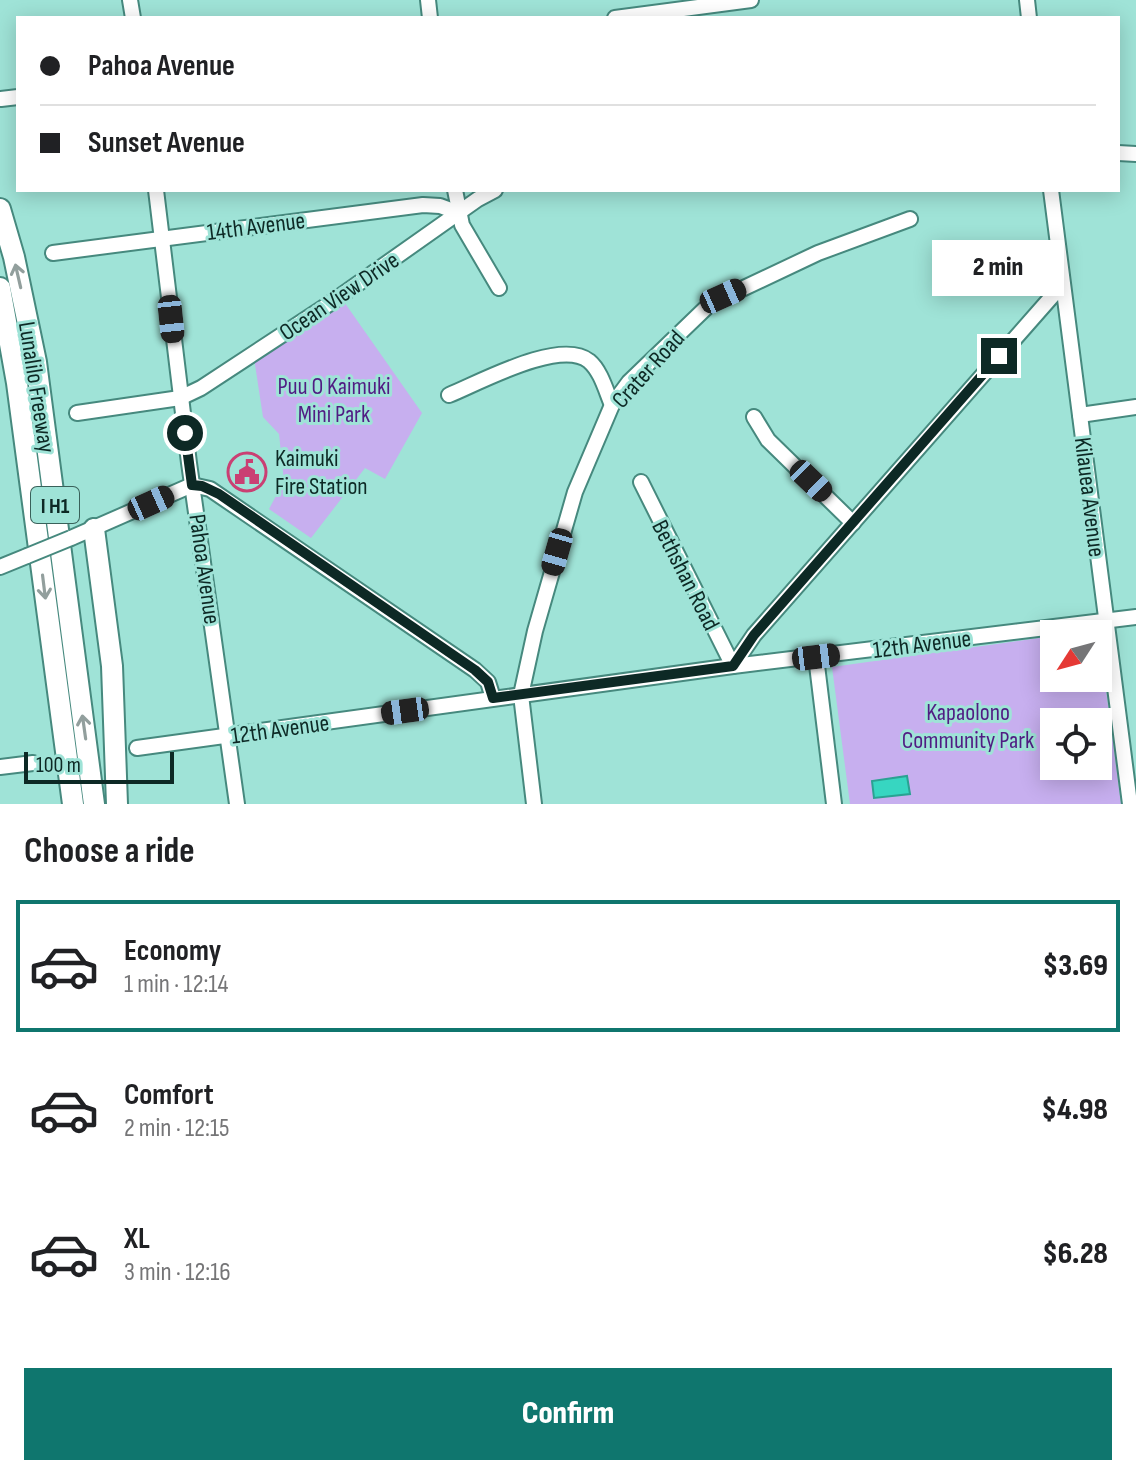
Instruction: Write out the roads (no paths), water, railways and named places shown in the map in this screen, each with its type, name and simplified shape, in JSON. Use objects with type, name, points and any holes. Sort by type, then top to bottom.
[{"type":"highway","name":"Lunalilo Freeway","points":[[0,209],[14,257],[36,362],[94,804]]},
{"type":"highway","name":"Lunalilo Freeway","points":[[0,288],[17,383],[73,804]]},
{"type":"highway","points":[[94,529],[112,666],[117,804]]},
{"type":"street","points":[[635,16],[723,7],[751,0]]},
{"type":"street","name":"Pahoa Avenue","points":[[156,192],[180,398],[237,804]]},
{"type":"street","points":[[455,192],[462,225],[499,288]]},
{"type":"street","name":"Ocean View Drive","points":[[77,413],[180,398],[223,375],[492,192]]},
{"type":"street","name":"Kilauea Avenue","points":[[1051,192],[1106,620]]},
{"type":"street","name":"14th Avenue","points":[[53,253],[423,205],[440,206],[459,213]]},
{"type":"street","name":"Crater Road","points":[[534,804],[521,695],[535,631],[575,492],[612,405],[629,382],[686,326],[723,296],[818,253],[910,219]]},
{"type":"street","points":[[733,666],[754,635],[1062,285]]},
{"type":"street","points":[[449,395],[541,358],[566,354],[578,355],[593,366],[612,405]]},
{"type":"street","points":[[1080,415],[1136,407]]},
{"type":"street","points":[[754,417],[768,440],[853,523]]},
{"type":"street","name":"Bethshan Road","points":[[641,482],[733,666]]},
{"type":"street","points":[[0,567],[192,485],[202,486],[219,494],[475,670],[488,682],[493,698]]},
{"type":"street","name":"12th Avenue","points":[[1112,620],[1136,617]]},
{"type":"street","name":"12th Avenue","points":[[137,748],[733,666],[1040,629]]},
{"type":"street","points":[[816,657],[834,804]]},
{"type":"street","name":"Kilauea Avenue","points":[[1112,667],[1130,804]]},
{"type":"street","points":[[0,767],[33,763]]},
{"type":"place","name":"Kaimuki Fire Station","points":[[247,472]]},
{"type":"park label","name":"Puu O Kaimuki Mini Park","points":[[334,400]]},
{"type":"park label","name":"Kapaolono Community Park","points":[[968,726]]}]
